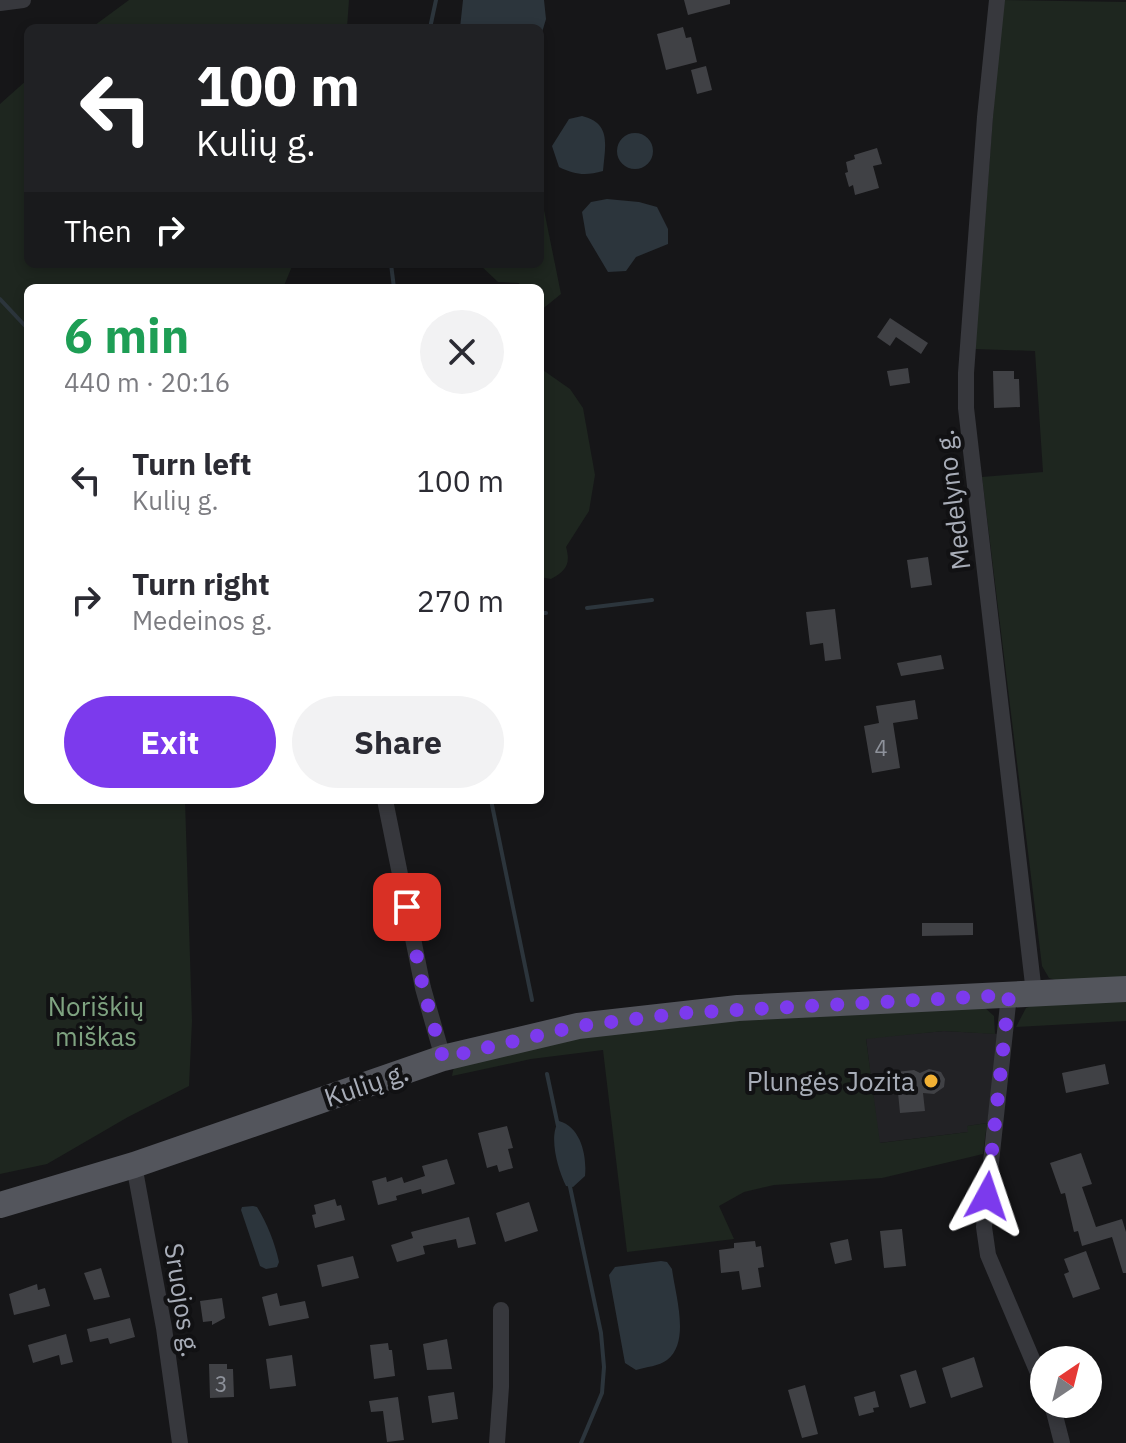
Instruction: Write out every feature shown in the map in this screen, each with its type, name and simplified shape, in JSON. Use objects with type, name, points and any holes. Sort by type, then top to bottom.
[{"type":"main road","name":"Kulių g.","points":[[0,1205],[134,1165],[443,1058],[578,1026],[683,1013],[1126,989]]},
{"type":"street","points":[[0,3],[23,0]]},
{"type":"street","name":"Medelyno g.","points":[[997,0],[984,132],[966,408],[1022,994],[984,1227],[988,1255],[1030,1354]]},
{"type":"street","points":[[386,804],[423,988],[443,1058]]},
{"type":"street","name":"Sruojos g.","points":[[134,1165],[164,1328],[180,1443]]},
{"type":"street","points":[[497,1443],[501,1310]]},
{"type":"street","points":[[1056,1418],[1062,1443]]},
{"type":"shaded area","points":[[463,0],[544,0],[544,26],[460,24]]},
{"type":"shaded area","points":[[582,116],[592,119],[602,130],[605,144],[603,171],[581,174],[559,167],[552,146],[569,119]]},
{"type":"shaded area","points":[[635,133],[648,138],[653,151],[648,164],[635,169],[622,164],[617,151],[622,138]]},
{"type":"shaded area","points":[[607,199],[657,207],[668,229],[668,244],[636,257],[626,271],[608,272],[586,235],[582,212],[591,202]]},
{"type":"shaded area","points":[[944,1031],[1001,1034],[987,1123],[968,1126],[968,1132],[879,1143],[866,1038]]},
{"type":"shaded area","points":[[559,1121],[573,1129],[581,1143],[585,1160],[585,1176],[573,1187],[566,1186],[555,1153],[554,1135]]},
{"type":"shaded area","points":[[242,1207],[257,1207],[270,1233],[279,1262],[277,1267],[266,1269],[260,1266],[241,1210]]},
{"type":"shaded area","points":[[667,1262],[672,1269],[680,1317],[678,1342],[667,1360],[636,1370],[625,1363],[609,1275],[615,1267]]},
{"type":"green space","points":[[129,0],[349,0],[347,24],[96,24]]},
{"type":"green space","points":[[1002,0],[1126,2],[1126,981],[1059,981],[1049,978],[1042,966],[982,477],[1043,472],[1035,351],[975,349]]},
{"type":"green space","name":"Noriškių miškas","points":[[24,83],[24,268],[291,268],[285,284],[24,284],[24,804],[185,804],[192,1021],[189,1086],[47,1164],[0,1174],[0,104]]},
{"type":"green space","points":[[544,210],[561,294],[544,308],[544,284],[498,282],[483,268],[544,268]]},
{"type":"green space","points":[[544,371],[570,389],[583,408],[595,475],[589,511],[566,547],[566,566],[551,579],[544,578]]},
{"type":"green space","points":[[1126,997],[1126,1021],[1016,1027],[1026,1008],[1034,1005]]},
{"type":"green space","points":[[984,1007],[994,1016],[995,1034],[944,1031],[866,1039],[880,1143],[968,1132],[967,1126],[987,1123],[983,1154],[882,1178],[774,1185],[744,1192],[719,1206],[734,1239],[627,1252],[603,1050],[531,1059],[452,1076],[454,1066],[491,1053],[677,1021]]},
{"type":"building","points":[[684,0],[730,0],[730,4],[688,15]]},
{"type":"building","points":[[683,27],[686,38],[691,37],[697,62],[666,70],[657,34]]},
{"type":"building","points":[[706,66],[712,90],[697,94],[691,70]]},
{"type":"building","points":[[877,148],[882,164],[873,166],[879,188],[855,195],[845,173],[848,172],[846,162],[855,159],[854,155]]},
{"type":"building","points":[[890,318],[928,343],[921,354],[896,337],[890,346],[877,337]]},
{"type":"building","points":[[908,368],[910,383],[890,386],[887,371]]},
{"type":"building","points":[[993,371],[1014,371],[1014,379],[1019,379],[1020,407],[994,408]]},
{"type":"building","points":[[928,557],[932,585],[911,588],[907,560]]},
{"type":"building","points":[[835,609],[841,659],[825,661],[823,643],[810,645],[806,612]]},
{"type":"building","points":[[941,655],[944,669],[901,676],[897,663]]},
{"type":"building","points":[[915,700],[918,719],[893,723],[900,768],[872,773],[864,726],[879,723],[876,706]]},
{"type":"building","points":[[922,923],[973,923],[973,935],[922,936]]},
{"type":"building","points":[[1105,1064],[1109,1084],[1066,1093],[1062,1073]]},
{"type":"building","points":[[929,1069],[941,1072],[945,1079],[944,1087],[934,1094],[923,1093],[925,1111],[900,1113],[896,1072],[914,1070],[920,1073]]},
{"type":"building","points":[[507,1126],[513,1148],[508,1149],[513,1168],[499,1172],[497,1165],[487,1168],[478,1133]]},
{"type":"building","points":[[1081,1153],[1092,1184],[1082,1187],[1096,1227],[1122,1219],[1126,1232],[1126,1273],[1123,1273],[1112,1237],[1082,1246],[1078,1231],[1074,1232],[1065,1193],[1061,1194],[1050,1163]]},
{"type":"building","points":[[447,1159],[455,1184],[422,1194],[421,1189],[378,1205],[372,1181],[386,1177],[387,1182],[402,1177],[404,1183],[425,1176],[422,1166]]},
{"type":"building","points":[[335,1199],[337,1206],[341,1205],[345,1220],[315,1228],[312,1215],[316,1214],[314,1205]]},
{"type":"building","points":[[529,1202],[538,1231],[505,1242],[496,1213]]},
{"type":"building","points":[[469,1217],[476,1244],[458,1248],[456,1239],[423,1246],[425,1254],[397,1262],[391,1245],[413,1238],[411,1232]]},
{"type":"building","points":[[902,1229],[906,1266],[884,1268],[880,1231]]},
{"type":"building","points":[[848,1239],[852,1260],[835,1264],[830,1243]]},
{"type":"building","points":[[755,1241],[756,1247],[761,1246],[764,1267],[758,1268],[761,1287],[742,1290],[739,1271],[721,1273],[719,1250],[734,1248],[734,1243]]},
{"type":"building","points":[[1086,1251],[1100,1289],[1073,1298],[1064,1274],[1069,1272],[1064,1259]]},
{"type":"building","points":[[353,1256],[359,1278],[322,1287],[317,1265]]},
{"type":"building","points":[[101,1268],[110,1297],[94,1300],[84,1273]]},
{"type":"building","points":[[37,1284],[38,1290],[45,1288],[50,1306],[14,1315],[9,1294]]},
{"type":"building","points":[[277,1293],[280,1306],[305,1301],[309,1318],[269,1326],[262,1297]]},
{"type":"building","points":[[222,1298],[225,1318],[212,1325],[212,1321],[203,1322],[200,1301]]},
{"type":"building","points":[[130,1318],[135,1337],[110,1344],[108,1338],[90,1342],[87,1329]]},
{"type":"building","points":[[66,1334],[73,1362],[61,1365],[59,1355],[33,1363],[28,1345]]},
{"type":"building","points":[[447,1339],[452,1369],[427,1370],[423,1344]]},
{"type":"building","points":[[388,1343],[389,1350],[392,1350],[395,1376],[374,1379],[370,1345]]},
{"type":"building","points":[[292,1355],[296,1386],[270,1389],[266,1359]]},
{"type":"building","points":[[974,1357],[983,1387],[951,1398],[942,1368]]},
{"type":"building","points":[[209,1364],[227,1364],[227,1369],[233,1369],[234,1397],[210,1398]]},
{"type":"building","points":[[916,1370],[926,1403],[910,1408],[900,1375]]},
{"type":"building","points":[[805,1385],[818,1434],[802,1438],[788,1390]]},
{"type":"building","points":[[875,1391],[879,1407],[873,1408],[874,1412],[859,1416],[854,1397]]},
{"type":"building","points":[[454,1392],[458,1419],[432,1423],[428,1396]]},
{"type":"building","points":[[398,1397],[404,1440],[387,1442],[383,1411],[371,1412],[369,1401]]},
{"type":"waterway","points":[[431,24],[436,0]]},
{"type":"waterway","points":[[392,268],[394,284]]},
{"type":"waterway","points":[[0,299],[24,325]]},
{"type":"waterway","points":[[587,608],[652,600]]},
{"type":"waterway","points":[[492,804],[532,1000]]},
{"type":"waterway","points":[[547,1074],[558,1126]]},
{"type":"waterway","points":[[569,1182],[601,1333],[604,1367],[602,1393],[581,1443]]},
{"type":"place","name":"Plungės Jozita","points":[[931,1081]]},
{"type":"route","points":[[407,907],[423,988],[443,1058],[578,1026],[628,1019],[738,1008],[1009,995],[987,1196]]}]
